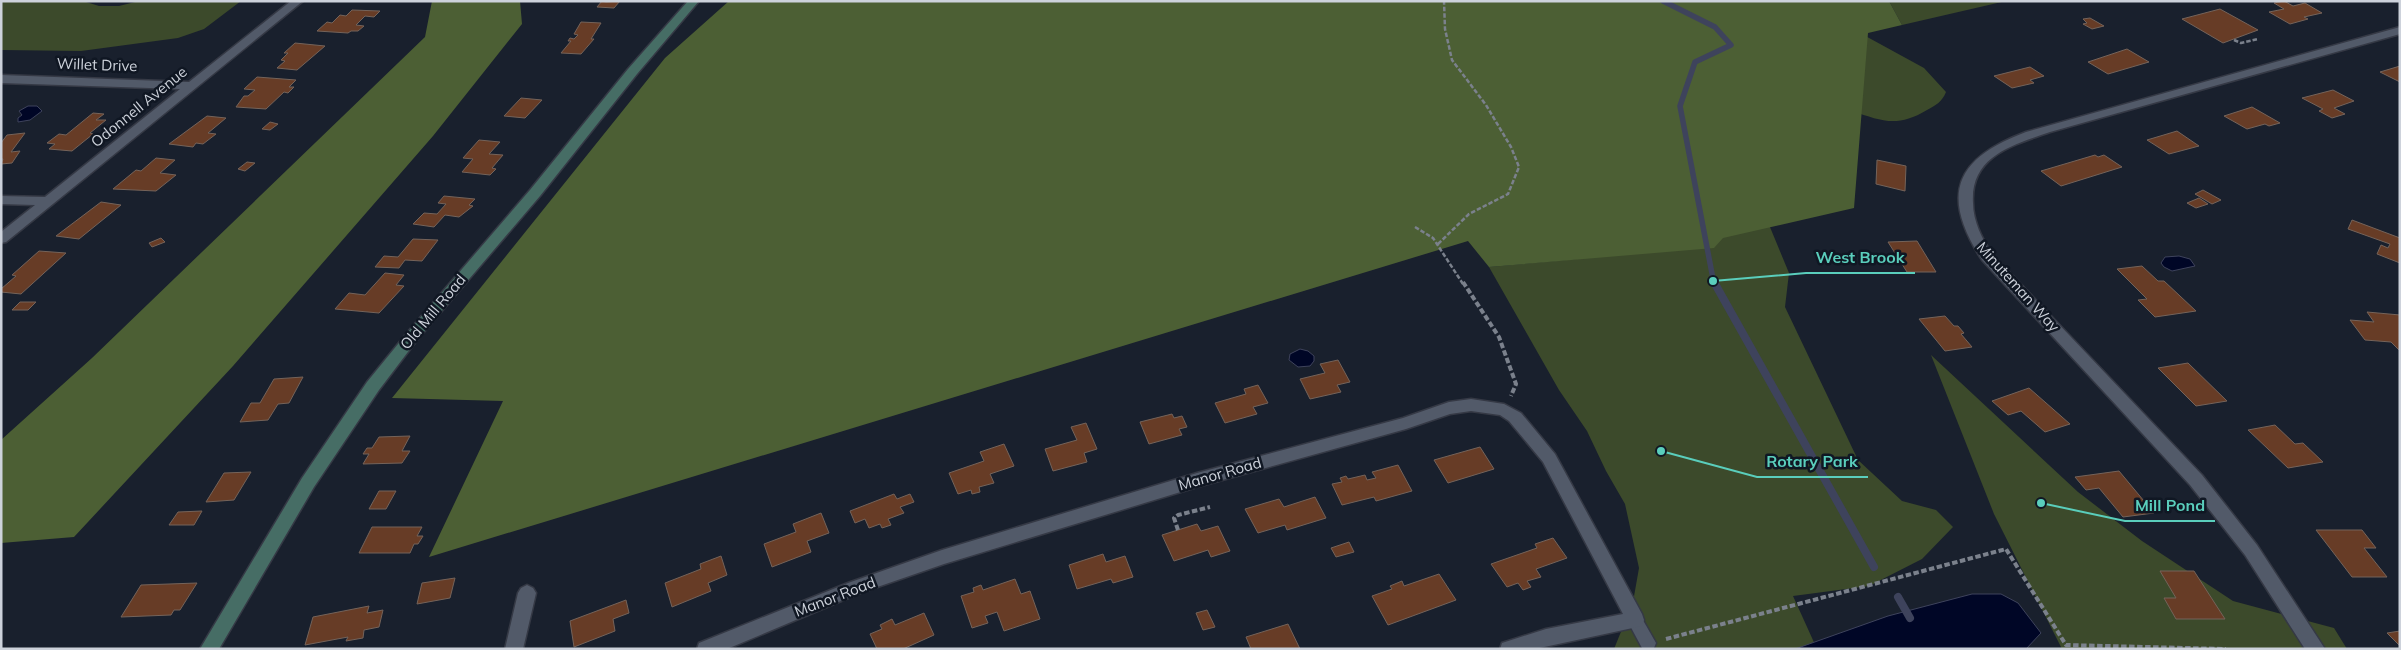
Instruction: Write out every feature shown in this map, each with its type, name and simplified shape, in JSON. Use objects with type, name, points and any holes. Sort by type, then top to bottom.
[{"type":"main road","name":"Old Mill Road","points":[[209,649],[307,483],[374,385],[427,317],[512,220],[656,44],[694,1]]},
{"type":"street","name":"Odonnell Avenue","points":[[1,239],[298,1]]},
{"type":"street","name":"Minuteman Way","points":[[2316,649],[2251,550],[2196,480],[1987,257],[1970,228],[1965,201],[1966,184],[1973,168],[1991,152],[2046,128],[2400,30]]},
{"type":"street","name":"Willet Drive","points":[[1,79],[134,82],[191,86]]},
{"type":"street","points":[[1,200],[47,201]]},
{"type":"street","name":"Manor Road","points":[[706,649],[854,588],[1046,525],[1278,457],[1406,423],[1449,408],[1477,406],[1504,410]]},
{"type":"street","points":[[1504,410],[1515,417],[1549,458],[1635,620],[1546,637],[1510,649]]},
{"type":"street","points":[[514,649],[527,593]]},
{"type":"lane","points":[[1635,620],[1648,643]]},
{"type":"path","points":[[1438,244],[1453,226],[1474,209],[1508,194],[1519,168],[1511,147],[1486,105],[1452,60],[1445,29],[1444,1]]},
{"type":"path","points":[[2234,40],[2241,43],[2258,39]]},
{"type":"path","points":[[1415,228],[1433,238],[1438,244],[1499,337],[1516,384],[1504,410]]},
{"type":"path","points":[[1178,530],[1174,522],[1174,518],[1178,515],[1210,507]]},
{"type":"path","points":[[1648,643],[2006,549],[2066,645],[2226,649]]},
{"type":"green space","points":[[1,1],[83,1],[99,6],[119,6],[139,1],[241,1],[204,29],[178,38],[81,51],[1,50]]},
{"type":"green space","points":[[432,1],[520,1],[522,24],[433,136],[233,366],[74,537],[1,543],[1,440],[92,358],[425,37]]},
{"type":"green space","points":[[729,1],[1889,1],[1902,25],[1868,33],[1854,208],[1723,238],[1714,248],[1489,267],[1468,241],[429,557],[503,401],[392,398],[665,58]]},
{"type":"green space","points":[[1889,1],[2006,1],[1902,25]]},
{"type":"green space","points":[[1827,15],[1924,68],[1946,92],[1941,101],[1936,105],[1916,116],[1898,121],[1881,120],[1852,111],[1760,203],[1789,273],[1785,307],[1858,460],[1902,501],[1936,510],[1953,527],[1922,559],[1869,586],[1793,596],[1817,649],[1614,649],[1633,602],[1639,568],[1625,504],[1606,471],[1587,431],[1559,390],[1489,267],[1577,259]]},
{"type":"green space","points":[[1931,355],[2078,492],[2142,541],[2233,601],[2334,628],[2347,649],[2062,649],[1994,514]]},
{"type":"water","points":[[28,106],[37,106],[42,111],[30,120],[18,122],[18,118],[22,115],[19,111]]},
{"type":"water","points":[[2179,256],[2190,259],[2195,266],[2172,271],[2161,263],[2165,257]]},
{"type":"water","points":[[1300,349],[1308,351],[1314,356],[1314,361],[1310,366],[1298,367],[1289,360],[1290,354]]},
{"type":"water","points":[[1972,594],[2001,594],[2018,603],[2041,633],[2026,649],[1795,649],[1888,616]]},
{"type":"building","points":[[602,1],[620,1],[614,8],[597,7]]},
{"type":"building","points":[[2284,1],[2293,6],[2305,3],[2322,13],[2304,17],[2308,19],[2290,24],[2269,12],[2284,9],[2274,3]]},
{"type":"building","points":[[2220,9],[2258,30],[2223,43],[2182,19]]},
{"type":"building","points":[[352,10],[380,11],[374,17],[365,16],[356,25],[364,26],[358,31],[348,33],[317,31],[327,22],[332,23],[340,15],[346,16]]},
{"type":"building","points":[[2090,18],[2104,26],[2092,29],[2083,24],[2087,23],[2083,19]]},
{"type":"building","points":[[581,22],[601,23],[591,39],[594,39],[581,54],[561,53],[571,41],[568,41],[570,38],[574,39],[578,35],[574,34]]},
{"type":"building","points":[[295,43],[325,46],[297,70],[277,68],[285,61],[281,60],[288,53],[284,53]]},
{"type":"building","points":[[2127,49],[2149,62],[2108,74],[2088,62]]},
{"type":"building","points":[[2400,66],[2400,82],[2380,72]]},
{"type":"building","points":[[2030,67],[2044,76],[2030,80],[2034,83],[2012,88],[1994,76]]},
{"type":"building","points":[[257,77],[296,80],[289,87],[294,87],[288,93],[284,92],[266,109],[236,107],[244,96],[248,96],[255,90],[244,89]]},
{"type":"building","points":[[2333,90],[2354,101],[2334,108],[2345,114],[2332,118],[2319,111],[2323,109],[2302,98]]},
{"type":"building","points":[[521,98],[542,100],[525,118],[504,116]]},
{"type":"building","points":[[2252,107],[2280,123],[2269,126],[2265,124],[2247,129],[2224,116]]},
{"type":"building","points":[[93,113],[104,114],[96,120],[106,120],[90,133],[93,134],[72,151],[49,149],[55,144],[47,143],[59,134],[66,135]]},
{"type":"building","points":[[207,116],[226,118],[208,133],[216,134],[203,144],[196,143],[193,147],[169,144]]},
{"type":"building","points":[[270,122],[278,124],[270,130],[262,129]]},
{"type":"building","points":[[2177,131],[2199,146],[2169,154],[2147,140]]},
{"type":"building","points":[[25,133],[11,152],[20,151],[12,163],[1,164],[3,159],[1,159],[1,143],[7,135]]},
{"type":"building","points":[[479,140],[500,142],[489,154],[503,155],[492,168],[496,169],[490,175],[462,172],[473,159],[463,158]]},
{"type":"building","points":[[2095,155],[2098,157],[2104,155],[2122,167],[2061,186],[2041,171]]},
{"type":"building","points":[[156,158],[175,160],[160,173],[176,175],[156,191],[113,189],[136,170],[141,171]]},
{"type":"building","points":[[1877,160],[1906,166],[1905,191],[1876,184]]},
{"type":"building","points":[[247,162],[255,163],[245,171],[238,169]]},
{"type":"building","points":[[2203,190],[2221,200],[2212,204],[2195,194]]},
{"type":"building","points":[[444,196],[475,199],[469,205],[473,206],[459,217],[445,215],[434,227],[413,224],[424,213],[437,214],[446,204],[438,203]]},
{"type":"building","points":[[2199,198],[2208,204],[2196,208],[2187,203]]},
{"type":"building","points":[[101,202],[121,205],[79,239],[56,236]]},
{"type":"building","points":[[2352,220],[2400,238],[2400,263],[2377,254],[2381,245],[2388,248],[2390,244],[2348,229]]},
{"type":"building","points":[[161,238],[165,242],[152,247],[149,243]]},
{"type":"building","points":[[413,239],[438,240],[422,261],[405,260],[399,268],[375,267],[384,256],[398,257]]},
{"type":"building","points":[[1917,241],[1936,272],[1907,272],[1888,242]]},
{"type":"building","points":[[39,251],[66,253],[21,294],[1,292],[1,289],[16,276],[12,275]]},
{"type":"building","points":[[2142,266],[2158,281],[2164,281],[2196,311],[2155,317],[2138,300],[2147,299],[2117,269]]},
{"type":"building","points":[[385,273],[404,275],[396,285],[404,286],[379,313],[335,309],[349,293],[365,295]]},
{"type":"building","points":[[20,302],[36,302],[28,310],[12,310]]},
{"type":"building","points":[[2367,312],[2400,315],[2400,351],[2391,342],[2365,340],[2350,320],[2374,322]]},
{"type":"building","points":[[1945,316],[1954,326],[1958,326],[1964,333],[1961,334],[1972,347],[1945,351],[1919,319]]},
{"type":"building","points":[[1338,360],[1350,382],[1337,385],[1341,392],[1310,399],[1300,379],[1325,373],[1320,364]]},
{"type":"building","points":[[2188,363],[2227,401],[2196,406],[2158,368]]},
{"type":"building","points":[[303,377],[289,403],[278,404],[268,420],[240,422],[251,403],[260,403],[274,379]]},
{"type":"building","points":[[1258,385],[1268,403],[1253,407],[1257,414],[1225,423],[1215,403],[1246,394],[1244,389]]},
{"type":"building","points":[[2029,388],[2070,424],[2045,432],[2021,411],[2008,415],[1992,401]]},
{"type":"building","points":[[1172,414],[1174,418],[1182,416],[1187,427],[1179,429],[1182,435],[1149,444],[1140,422]]},
{"type":"building","points":[[1086,423],[1097,449],[1084,453],[1087,462],[1053,471],[1045,449],[1077,440],[1071,427]]},
{"type":"building","points":[[2275,425],[2295,444],[2303,443],[2323,462],[2288,468],[2248,430]]},
{"type":"building","points":[[410,436],[402,451],[410,451],[402,463],[363,464],[369,454],[363,454],[367,448],[372,448],[379,437]]},
{"type":"building","points":[[1004,444],[1014,466],[990,474],[994,483],[979,487],[980,492],[972,494],[971,490],[958,494],[949,473],[984,461],[980,452]]},
{"type":"building","points":[[1480,447],[1494,469],[1448,483],[1434,460]]},
{"type":"building","points":[[1398,465],[1412,491],[1376,501],[1374,497],[1342,505],[1332,484],[1342,482],[1340,478],[1346,476],[1348,479],[1365,475],[1367,480],[1376,478],[1372,472]]},
{"type":"building","points":[[2119,471],[2154,513],[2123,517],[2099,488],[2086,490],[2075,477]]},
{"type":"building","points":[[251,472],[234,500],[206,502],[224,473]]},
{"type":"building","points":[[379,491],[396,491],[386,509],[369,509]]},
{"type":"building","points":[[894,494],[897,499],[910,494],[914,502],[900,507],[904,513],[888,519],[891,525],[882,528],[880,524],[869,528],[865,519],[855,523],[850,511]]},
{"type":"building","points":[[1315,497],[1326,518],[1287,530],[1285,525],[1258,533],[1245,509],[1279,499],[1284,507]]},
{"type":"building","points":[[202,511],[194,525],[169,525],[178,512]]},
{"type":"building","points":[[821,513],[829,533],[807,541],[811,552],[772,567],[764,544],[796,532],[793,524]]},
{"type":"building","points":[[1197,524],[1201,531],[1218,526],[1230,551],[1211,557],[1208,550],[1174,561],[1162,535]]},
{"type":"building","points":[[372,527],[422,527],[417,536],[423,536],[418,544],[414,544],[410,553],[359,553]]},
{"type":"building","points":[[2316,530],[2362,530],[2376,548],[2364,548],[2387,577],[2352,577]]},
{"type":"building","points":[[1553,538],[1567,558],[1536,569],[1541,577],[1527,581],[1531,587],[1523,590],[1518,583],[1507,587],[1491,564],[1537,548],[1535,544]]},
{"type":"building","points":[[1349,542],[1354,552],[1336,557],[1331,548]]},
{"type":"building","points":[[1103,554],[1106,562],[1125,556],[1133,577],[1113,583],[1111,579],[1077,589],[1069,565]]},
{"type":"building","points":[[721,556],[727,575],[708,583],[711,591],[672,607],[665,583],[701,569],[700,564]]},
{"type":"building","points":[[2160,571],[2194,571],[2225,619],[2176,619],[2164,598],[2176,598]]},
{"type":"building","points":[[1439,574],[1456,600],[1388,625],[1372,596],[1392,589],[1390,586],[1402,581],[1404,586]]},
{"type":"building","points":[[455,578],[450,598],[417,604],[422,583]]},
{"type":"building","points":[[1015,579],[1021,594],[1030,591],[1040,619],[1004,631],[997,612],[985,616],[988,623],[972,628],[961,596],[974,592],[973,588],[981,585],[983,590]]},
{"type":"building","points":[[197,583],[180,610],[174,610],[171,615],[121,617],[141,585]]},
{"type":"building","points":[[626,600],[629,613],[613,619],[615,631],[574,647],[570,621]]},
{"type":"building","points":[[369,606],[367,613],[383,610],[379,627],[364,630],[363,638],[346,641],[348,637],[305,645],[313,617]]},
{"type":"building","points":[[1207,610],[1215,627],[1203,630],[1196,613]]},
{"type":"building","points":[[924,613],[934,635],[903,649],[877,649],[870,634],[882,629],[880,625],[892,619],[895,625]]},
{"type":"building","points":[[1288,624],[1300,649],[1251,649],[1246,637]]},
{"type":"building","points":[[2400,631],[2400,646],[2387,633]]},
{"type":"waterway","points":[[1663,1],[1715,27],[1731,45],[1695,62],[1680,106],[1714,284]]},
{"type":"waterway","points":[[1714,282],[1874,567]]},
{"type":"waterway","points":[[1898,597],[1910,618]]},
{"type":"place","name":"West Brook","points":[[1713,281]]},
{"type":"place","name":"Rotary Park","points":[[1661,451]]},
{"type":"place","name":"Mill Pond","points":[[2041,503]]}]
